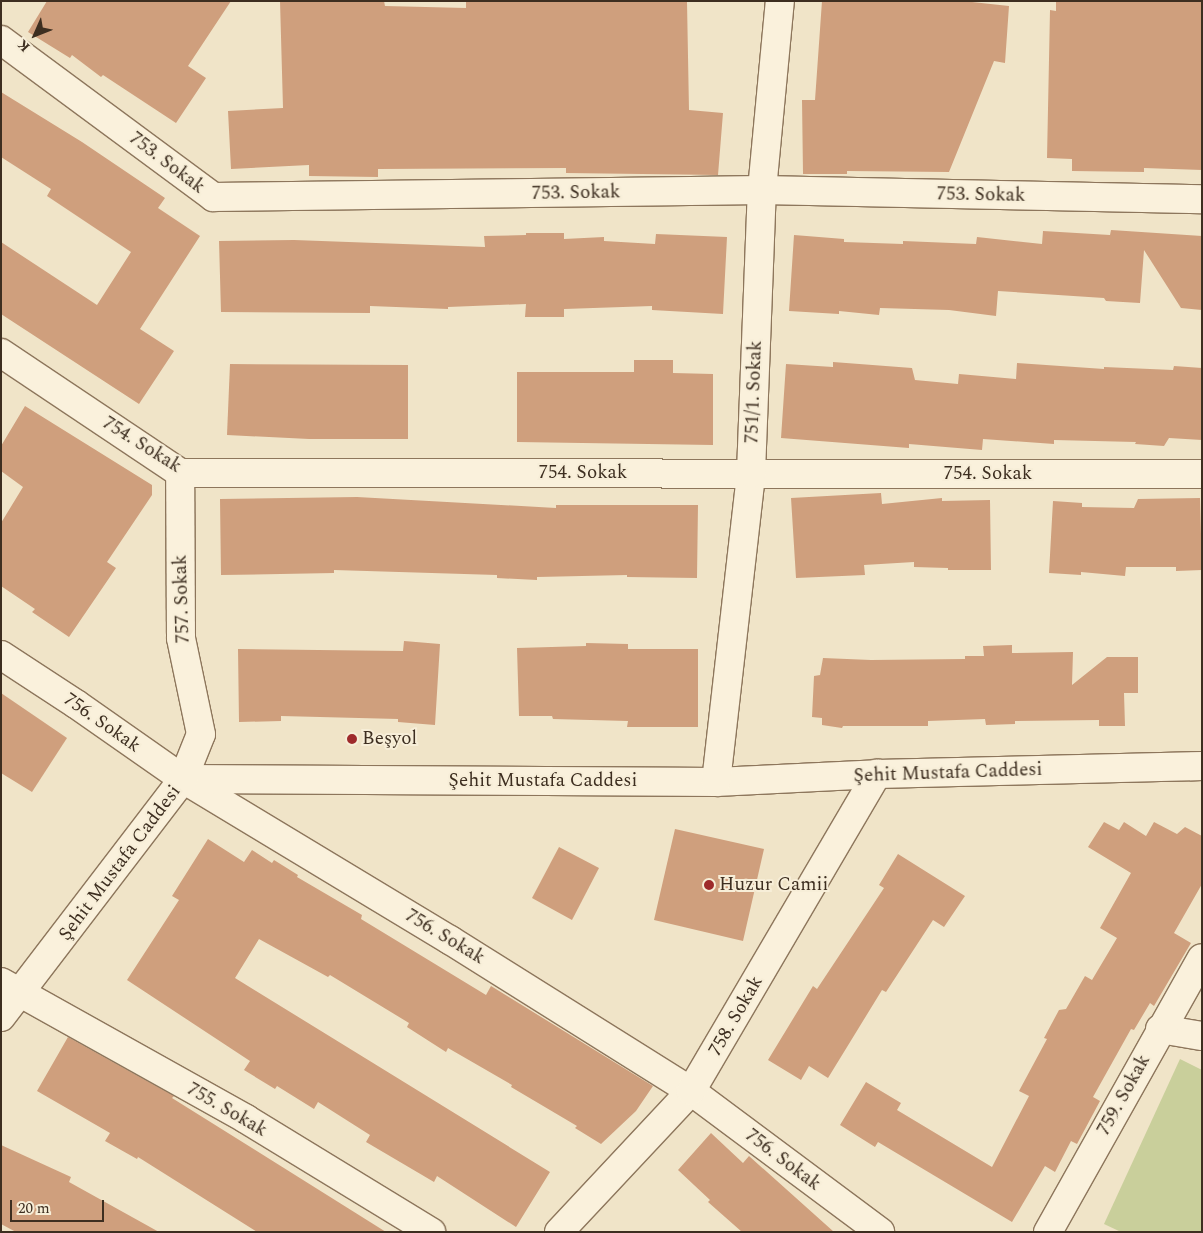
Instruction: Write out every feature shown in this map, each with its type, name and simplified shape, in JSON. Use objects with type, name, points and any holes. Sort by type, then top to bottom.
[{"type":"street","name":"751/1. Sokak","points":[[716,782],[751,473],[762,190],[780,1]]},
{"type":"street","name":"753. Sokak","points":[[1,40],[213,197],[762,190],[1202,199]]},
{"type":"street","name":"754. Sokak","points":[[1,353],[180,473],[1202,474]]},
{"type":"street","name":"757. Sokak","points":[[180,473],[181,638],[201,734],[183,780]]},
{"type":"street","name":"756. Sokak","points":[[1,655],[76,704],[183,780],[450,940],[691,1091],[880,1232]]},
{"type":"street","name":"Şehit Mustafa Caddesi","points":[[1,1017],[11,988],[183,780],[716,782],[877,774],[1202,766]]},
{"type":"street","name":"758. Sokak","points":[[559,1232],[691,1091],[877,774]]},
{"type":"street","name":"759. Sokak","points":[[1048,1232],[1160,1029],[1202,958]]},
{"type":"street","name":"755. Sokak","points":[[11,988],[246,1119],[431,1232]]},
{"type":"street","points":[[1160,1029],[1202,1036]]},
{"type":"green space","points":[[1180,1059],[1202,1070],[1202,1232],[1121,1232],[1104,1224]]},
{"type":"building","points":[[47,1],[231,1],[188,66],[206,78],[176,123],[103,75],[101,77],[72,55],[70,58],[28,32]]},
{"type":"building","points":[[280,1],[384,1],[385,6],[466,8],[466,1],[687,2],[689,110],[723,113],[718,175],[566,173],[566,168],[378,169],[378,177],[309,176],[309,165],[231,169],[228,111],[283,108]]},
{"type":"building","points":[[822,1],[963,1],[1009,6],[1005,63],[994,61],[949,172],[847,171],[847,174],[803,174],[802,100],[815,100]]},
{"type":"building","points":[[1056,1],[1202,1],[1202,170],[1144,168],[1144,172],[1072,171],[1072,159],[1047,158],[1050,10],[1056,11]]},
{"type":"building","points":[[1,92],[82,142],[165,198],[158,208],[200,236],[140,329],[174,351],[139,404],[1,314],[1,242],[97,305],[131,252],[47,196],[51,189],[1,157]]},
{"type":"building","points":[[1111,230],[1202,236],[1202,310],[1181,308],[1144,250],[1140,303],[1106,301],[1104,298],[998,291],[996,316],[949,310],[880,308],[879,315],[839,311],[839,314],[789,311],[794,235],[844,239],[844,242],[903,244],[903,241],[976,244],[977,237],[1042,244],[1043,231],[1110,235]]},
{"type":"building","points":[[526,233],[564,233],[564,239],[604,237],[604,241],[655,244],[656,234],[727,237],[723,314],[652,310],[652,306],[564,309],[564,317],[525,317],[526,304],[448,307],[448,309],[370,306],[370,313],[221,312],[219,241],[294,240],[485,247],[484,236],[526,235]]},
{"type":"building","points":[[634,360],[673,360],[673,373],[713,374],[713,445],[517,442],[517,372],[634,372]]},
{"type":"building","points":[[833,362],[912,368],[915,380],[958,384],[959,374],[1016,379],[1017,363],[1104,369],[1104,367],[1173,370],[1174,366],[1202,368],[1202,440],[1169,438],[1164,446],[1135,444],[1136,442],[1054,440],[1054,444],[983,439],[982,450],[909,444],[909,448],[781,438],[786,364],[833,367]]},
{"type":"building","points":[[230,364],[408,365],[408,439],[309,439],[227,435]]},
{"type":"building","points":[[25,406],[152,485],[152,495],[107,562],[116,568],[69,637],[32,612],[35,609],[1,586],[1,523],[23,487],[1,471],[1,446]]},
{"type":"building","points":[[881,493],[882,504],[942,498],[942,501],[990,500],[991,570],[948,570],[948,568],[914,567],[914,562],[864,565],[865,575],[796,578],[791,498]]},
{"type":"building","points":[[357,497],[556,508],[556,505],[698,505],[697,578],[627,577],[627,575],[537,577],[537,580],[497,578],[497,575],[334,570],[334,573],[221,575],[220,499]]},
{"type":"building","points":[[1200,498],[1202,570],[1176,571],[1176,567],[1126,567],[1125,576],[1081,572],[1081,575],[1049,573],[1053,501],[1082,503],[1082,507],[1134,508],[1138,499]]},
{"type":"building","points":[[404,641],[440,644],[435,725],[398,722],[398,719],[281,716],[281,721],[239,722],[238,649],[403,651]]},
{"type":"building","points":[[586,643],[628,644],[628,649],[698,649],[698,727],[627,727],[628,721],[553,719],[552,716],[519,716],[517,648],[586,646]]},
{"type":"building","points":[[1012,645],[1012,653],[1073,652],[1072,685],[1107,657],[1138,657],[1138,693],[1124,693],[1125,726],[1099,726],[1099,720],[1015,721],[1015,724],[986,725],[985,719],[928,721],[928,726],[843,726],[842,728],[822,725],[822,718],[812,717],[814,676],[820,675],[823,658],[871,660],[965,659],[965,656],[984,656],[983,646]]},
{"type":"building","points":[[1,693],[67,738],[32,792],[1,773]]},
{"type":"building","points":[[1104,822],[1119,830],[1124,822],[1146,836],[1154,822],[1177,834],[1185,827],[1202,836],[1202,884],[1174,933],[1191,943],[1154,1006],[1150,1003],[1134,1030],[1131,1029],[1093,1097],[1100,1101],[1077,1144],[1071,1141],[1055,1172],[1045,1166],[1012,1222],[878,1142],[875,1147],[840,1125],[866,1082],[901,1103],[897,1110],[992,1167],[1029,1096],[1019,1091],[1047,1039],[1044,1038],[1059,1010],[1066,1009],[1085,976],[1092,980],[1117,938],[1100,928],[1131,873],[1088,847]]},
{"type":"building","name":"Huzur Camii","points":[[675,829],[764,849],[743,941],[654,920]]},
{"type":"building","points":[[208,839],[244,862],[252,850],[272,863],[274,860],[298,875],[297,877],[362,915],[361,919],[486,995],[491,986],[653,1086],[636,1111],[601,1144],[575,1128],[577,1126],[511,1087],[512,1085],[448,1048],[446,1052],[407,1027],[409,1023],[330,975],[328,977],[259,939],[235,978],[550,1172],[516,1227],[437,1176],[434,1182],[366,1142],[370,1135],[318,1102],[314,1109],[277,1086],[275,1089],[244,1070],[250,1061],[127,980],[179,900],[172,896]]},
{"type":"building","points":[[559,847],[599,868],[572,920],[532,898]]},
{"type":"building","points":[[898,854],[965,896],[944,927],[933,920],[886,992],[882,990],[828,1078],[809,1066],[801,1080],[768,1060],[813,986],[817,989],[884,888],[879,885]]},
{"type":"building","points":[[68,1037],[174,1096],[172,1098],[386,1232],[257,1232],[138,1157],[137,1159],[105,1141],[110,1133],[37,1091]]},
{"type":"building","points":[[711,1133],[743,1163],[749,1156],[834,1232],[742,1232],[708,1202],[710,1200],[678,1170]]},
{"type":"building","points":[[1,1145],[71,1177],[69,1182],[159,1232],[16,1232],[1,1224]]},
{"type":"place","name":"Beşyol","points":[[352,739]]},
{"type":"place","name":"Huzur Camii","points":[[709,885]]}]
